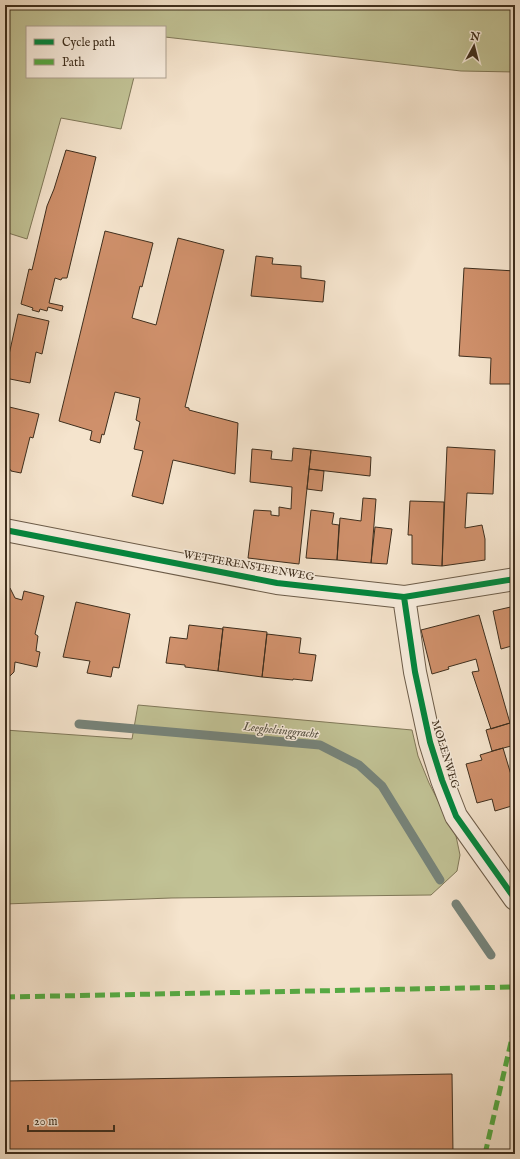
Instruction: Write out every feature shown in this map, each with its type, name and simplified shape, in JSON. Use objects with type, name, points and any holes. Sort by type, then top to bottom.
[{"type":"street","name":"WETTERENSTEENWEG","points":[[5,530],[277,583],[404,597],[515,579]]},
{"type":"street","name":"MOLENWEG","points":[[404,597],[414,672],[430,742],[442,780],[456,816],[515,899]]},
{"type":"green space","points":[[6,5],[515,5],[515,72],[461,71],[166,37],[166,26],[26,26],[26,78],[134,78],[121,129],[61,118],[27,239],[5,232]]},
{"type":"green space","points":[[138,705],[412,730],[418,756],[429,783],[456,836],[460,855],[457,871],[431,895],[171,898],[5,904],[5,730],[132,739]]},
{"type":"building","points":[[66,150],[96,157],[67,278],[62,278],[61,280],[55,278],[49,303],[63,306],[62,311],[48,307],[47,311],[40,309],[39,312],[32,310],[33,308],[21,304],[29,269],[32,270],[47,206]]},
{"type":"building","points":[[105,231],[153,243],[142,287],[140,286],[132,318],[156,325],[178,238],[224,250],[185,407],[189,408],[189,410],[238,423],[235,474],[173,460],[163,504],[132,496],[143,451],[134,449],[140,422],[136,420],[140,398],[115,392],[104,435],[102,434],[100,443],[90,440],[92,431],[59,421]]},
{"type":"building","points":[[256,256],[273,258],[272,264],[301,266],[301,278],[325,281],[323,302],[251,296]]},
{"type":"building","points":[[464,268],[515,271],[515,384],[490,384],[491,358],[459,356]]},
{"type":"building","points":[[18,314],[49,321],[42,354],[36,352],[30,383],[5,378]]},
{"type":"building","points":[[5,406],[39,414],[33,438],[30,437],[21,473],[5,468]]},
{"type":"building","points":[[447,447],[495,450],[493,494],[467,493],[465,528],[482,525],[485,539],[485,560],[442,566]]},
{"type":"building","points":[[293,448],[311,450],[299,564],[248,558],[254,510],[271,511],[271,515],[279,516],[279,507],[291,509],[292,487],[250,482],[252,449],[272,451],[271,459],[292,461]]},
{"type":"building","points":[[311,450],[371,457],[370,476],[309,469]]},
{"type":"building","points":[[309,469],[324,471],[322,491],[307,489]]},
{"type":"building","points":[[363,498],[376,499],[371,563],[337,560],[340,518],[361,521]]},
{"type":"building","points":[[410,501],[444,502],[442,566],[412,564],[412,535],[408,535]]},
{"type":"building","points":[[311,510],[334,513],[332,524],[339,525],[337,560],[306,558]]},
{"type":"building","points":[[375,527],[392,529],[387,564],[371,563]]},
{"type":"building","points":[[5,587],[10,588],[15,598],[22,600],[24,591],[44,596],[35,634],[38,636],[36,651],[40,652],[37,667],[15,662],[14,672],[5,679]]},
{"type":"building","points":[[76,602],[130,614],[119,668],[113,667],[111,677],[87,673],[90,661],[63,657]]},
{"type":"building","points":[[515,606],[515,645],[501,649],[493,611]]},
{"type":"building","points":[[479,615],[510,723],[491,729],[472,672],[479,671],[476,659],[448,667],[449,669],[432,674],[421,630]]},
{"type":"building","points":[[189,625],[223,629],[218,671],[166,663],[170,637],[187,639]]},
{"type":"building","points":[[223,627],[267,632],[262,677],[218,671]]},
{"type":"building","points":[[267,634],[301,638],[299,653],[316,655],[312,681],[262,677]]},
{"type":"building","points":[[510,723],[515,739],[515,745],[492,751],[486,730]]},
{"type":"building","points":[[503,748],[515,788],[515,805],[495,811],[492,799],[477,803],[466,764],[482,760],[480,755]]},
{"type":"building","points":[[452,1074],[453,1154],[5,1154],[5,1081]]},
{"type":"waterway","name":"Leeghelsinggracht","points":[[79,724],[320,745],[359,765],[382,786],[440,880]]},
{"type":"waterway","name":"Leeghelsinggracht","points":[[456,904],[491,955]]},
{"type":"marked path","points":[[5,997],[515,987]]},
{"type":"marked path","points":[[485,1154],[515,1025]]},
{"type":"cycle path","points":[[5,530],[277,583],[404,597],[515,579]]},
{"type":"cycle path","points":[[404,597],[415,672],[430,742],[442,780],[456,816],[515,899]]}]
